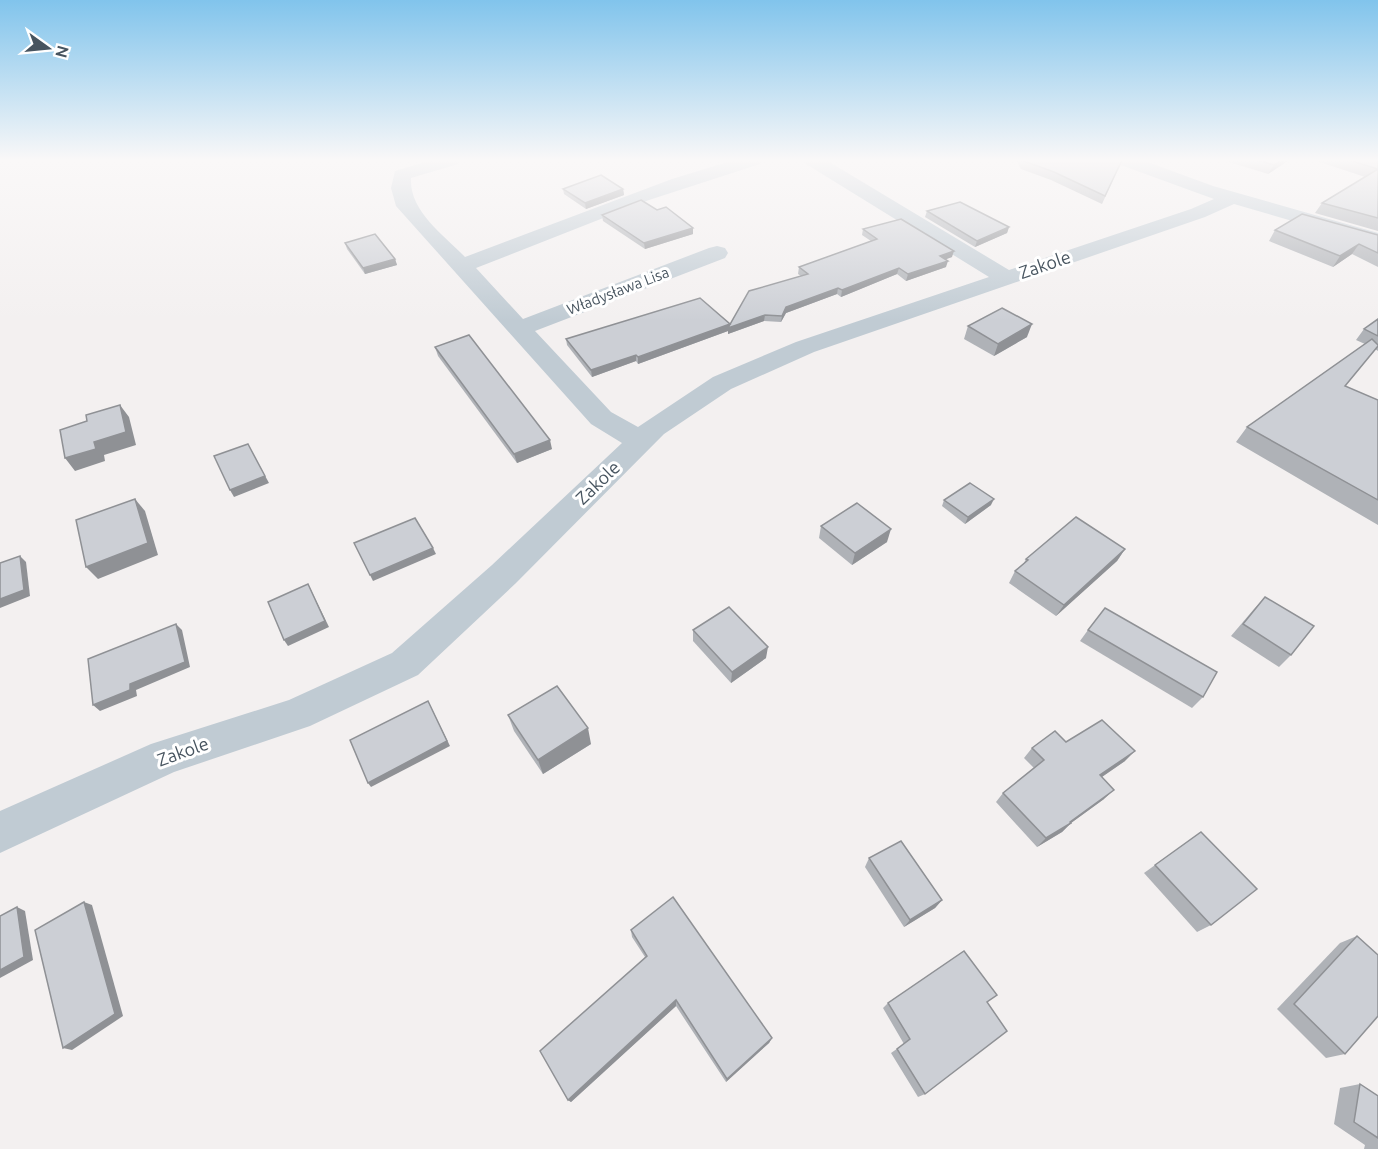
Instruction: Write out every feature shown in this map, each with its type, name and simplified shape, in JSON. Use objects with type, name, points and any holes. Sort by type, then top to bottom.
[{"type":"street","points":[[413,214],[601,418],[640,441]]},
{"type":"street","points":[[461,266],[591,214]]},
{"type":"street","points":[[901,214],[1007,278]]},
{"type":"street","name":"Zakole","points":[[0,832],[165,757],[297,714],[405,664],[504,574],[654,428],[722,383],[805,347],[1196,214]]},
{"type":"street","points":[[1286,214],[1378,240]]},
{"type":"street","name":"Władysława Lisa","points":[[519,329],[717,253]]},
{"type":"building","points":[[675,214],[693,228],[644,243],[602,215]]},
{"type":"building","points":[[931,214],[983,214],[1009,227],[977,241]]},
{"type":"building","points":[[1302,214],[1378,235],[1378,253],[1359,244],[1340,256],[1275,230]]},
{"type":"building","points":[[1362,214],[1378,214],[1378,218]]},
{"type":"building","points":[[901,219],[954,251],[940,256],[948,261],[908,274],[899,268],[842,290],[838,288],[786,307],[782,316],[765,315],[728,328],[749,291],[808,274],[799,267],[877,239],[863,229]]},
{"type":"building","points":[[375,234],[395,259],[363,268],[345,243]]},
{"type":"building","points":[[700,298],[730,324],[638,357],[636,355],[591,370],[566,339]]},
{"type":"building","points":[[1002,308],[1032,324],[998,344],[968,326]]},
{"type":"building","points":[[1378,319],[1378,336],[1364,329]]},
{"type":"building","points":[[469,335],[550,440],[514,454],[435,347]]},
{"type":"building","points":[[1372,339],[1378,346],[1345,386],[1378,400],[1378,500],[1247,427]]},
{"type":"building","points":[[120,405],[126,432],[94,442],[96,449],[65,458],[60,430],[87,421],[86,415]]},
{"type":"building","points":[[248,444],[265,476],[230,490],[214,456]]},
{"type":"building","points":[[970,483],[994,499],[968,517],[944,500]]},
{"type":"building","points":[[135,499],[148,543],[86,567],[76,520]]},
{"type":"building","points":[[857,503],[891,529],[855,553],[821,526]]},
{"type":"building","points":[[1076,517],[1125,549],[1064,605],[1015,571]]},
{"type":"building","points":[[415,518],[433,548],[370,575],[354,543]]},
{"type":"building","points":[[20,556],[24,590],[0,599],[0,563]]},
{"type":"building","points":[[308,584],[325,621],[284,640],[268,602]]},
{"type":"building","points":[[1265,597],[1314,626],[1291,655],[1243,624]]},
{"type":"building","points":[[729,607],[768,647],[732,672],[693,630]]},
{"type":"building","points":[[1105,608],[1217,672],[1203,697],[1088,630]]},
{"type":"building","points":[[176,624],[185,662],[130,684],[130,690],[93,705],[88,659]]},
{"type":"building","points":[[557,686],[588,728],[538,760],[508,715]]},
{"type":"building","points":[[428,701],[447,741],[368,783],[350,740]]},
{"type":"building","points":[[1102,720],[1135,751],[1100,775],[1114,790],[1071,823],[1046,838],[1003,793],[1044,760],[1032,748],[1055,731],[1066,742]]},
{"type":"building","points":[[1201,832],[1257,889],[1211,925],[1155,865]]},
{"type":"building","points":[[901,841],[942,900],[910,920],[869,858]]},
{"type":"building","points":[[673,897],[772,1038],[727,1079],[676,1000],[568,1100],[540,1051],[647,956],[631,930]]},
{"type":"building","points":[[84,902],[115,1014],[63,1048],[35,930]]},
{"type":"building","points":[[17,907],[24,957],[0,970],[0,916]]},
{"type":"building","points":[[1357,936],[1378,955],[1378,1016],[1345,1054],[1294,1004]]},
{"type":"building","points":[[964,951],[997,995],[987,1002],[1007,1031],[925,1094],[897,1049],[910,1039],[888,1003]]},
{"type":"building","points":[[1360,1084],[1378,1096],[1378,1138],[1354,1122]]}]
